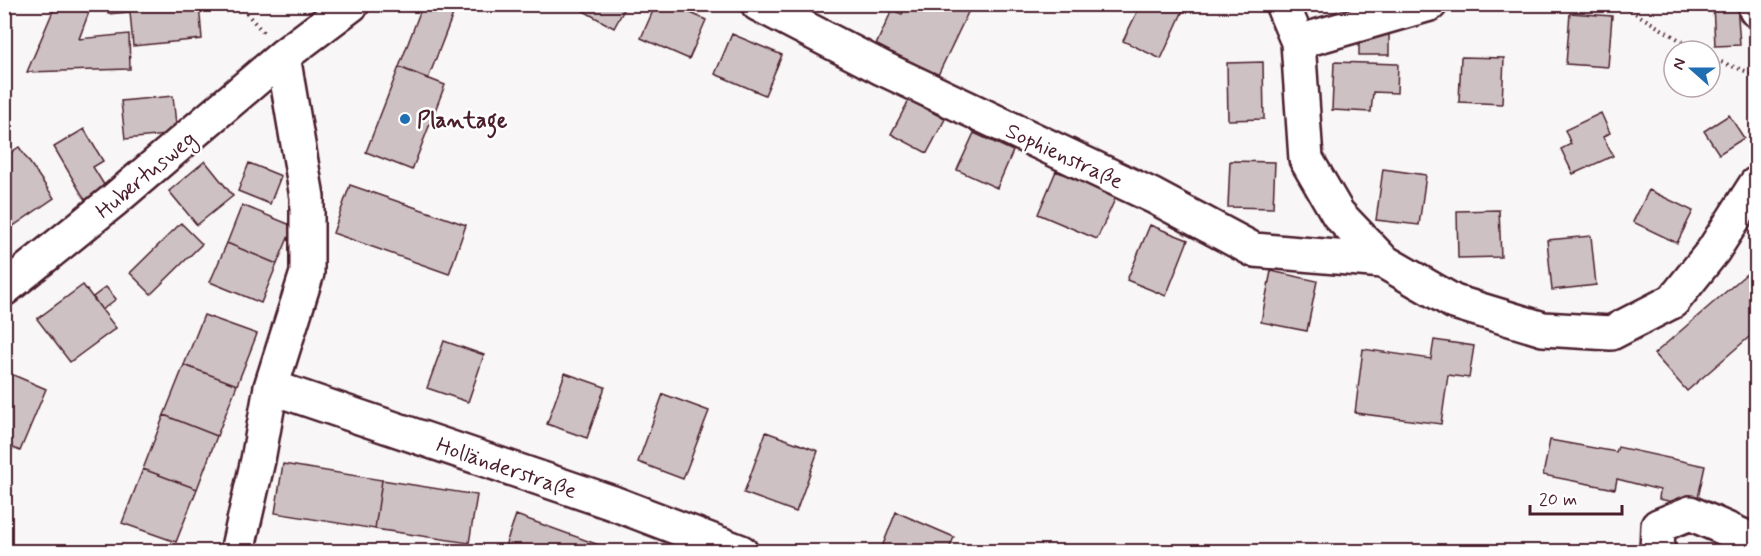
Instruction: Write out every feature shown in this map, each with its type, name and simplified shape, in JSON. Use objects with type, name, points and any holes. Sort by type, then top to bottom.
[{"type":"street","points":[[237,552],[258,460],[271,387],[307,273],[307,197],[277,49],[352,4]]},
{"type":"street","name":"Sophienstraße","points":[[758,4],[893,73],[1153,196],[1254,250],[1383,261]]},
{"type":"street","points":[[1282,4],[1298,42],[1306,159],[1338,214],[1383,261],[1454,302],[1543,329],[1611,333],[1674,302],[1713,251],[1756,184]]},
{"type":"street","points":[[1298,42],[1430,4]]},
{"type":"street","points":[[1756,4],[1756,10]]},
{"type":"street","name":"Hubertusweg","points":[[4,289],[122,194],[277,49]]},
{"type":"street","name":"Holländerstraße","points":[[271,387],[613,503],[741,552]]},
{"type":"street","points":[[1657,552],[1658,526],[1690,513],[1756,542]]},
{"type":"path","points":[[238,4],[277,49]]},
{"type":"path","points":[[1620,4],[1678,39]]},
{"type":"path","points":[[1722,62],[1756,75]]},
{"type":"building","points":[[56,4],[69,4],[89,12],[79,39],[129,34],[130,69],[27,72]]},
{"type":"building","points":[[107,4],[199,4],[202,39],[133,46],[130,12],[108,14]]},
{"type":"building","points":[[423,4],[445,4],[455,9],[428,79],[399,67]]},
{"type":"building","points":[[571,4],[627,4],[614,28]]},
{"type":"building","points":[[656,4],[671,4],[706,20],[689,59],[641,38]]},
{"type":"building","points":[[907,4],[972,4],[938,75],[876,45],[892,10],[902,14]]},
{"type":"building","points":[[1141,4],[1186,4],[1161,59],[1123,41]]},
{"type":"building","points":[[1713,4],[1737,4],[1740,45],[1722,46],[1722,39],[1715,39]]},
{"type":"building","points":[[1570,13],[1612,16],[1608,67],[1566,64]]},
{"type":"building","points":[[1359,33],[1389,34],[1389,55],[1359,55]]},
{"type":"building","points":[[732,34],[782,55],[765,95],[715,74]]},
{"type":"building","points":[[1461,57],[1504,58],[1502,104],[1459,102]]},
{"type":"building","points":[[1263,62],[1264,119],[1228,120],[1227,63]]},
{"type":"building","points":[[1334,62],[1398,64],[1397,93],[1373,92],[1371,112],[1332,110]]},
{"type":"building","name":"Plantage","points":[[399,67],[445,85],[412,170],[366,152]]},
{"type":"building","points":[[173,96],[177,134],[125,139],[121,101]]},
{"type":"building","points":[[909,100],[945,119],[927,153],[891,134]]},
{"type":"building","points":[[1601,113],[1610,133],[1603,137],[1613,156],[1573,174],[1561,149],[1571,144],[1565,130]]},
{"type":"building","points":[[1729,115],[1744,138],[1719,154],[1704,131]]},
{"type":"building","points":[[84,129],[103,161],[93,167],[106,188],[85,200],[54,147]]},
{"type":"building","points":[[974,133],[1013,151],[997,188],[957,170]]},
{"type":"building","points":[[19,147],[54,198],[6,231],[4,229],[4,157]]},
{"type":"building","points":[[205,161],[233,196],[197,225],[169,191]]},
{"type":"building","points":[[1230,161],[1275,162],[1273,208],[1228,207]]},
{"type":"building","points":[[249,163],[281,176],[270,204],[238,191]]},
{"type":"building","points":[[1383,169],[1426,175],[1419,225],[1376,220]]},
{"type":"building","points":[[1056,171],[1116,197],[1097,239],[1038,214]]},
{"type":"building","points":[[350,185],[466,225],[449,274],[333,233]]},
{"type":"building","points":[[1649,190],[1693,211],[1677,243],[1633,222]]},
{"type":"building","points":[[242,205],[293,226],[277,264],[227,243]]},
{"type":"building","points":[[1499,210],[1501,257],[1458,258],[1457,211]]},
{"type":"building","points":[[181,223],[202,244],[151,294],[130,273]]},
{"type":"building","points":[[1150,225],[1188,240],[1166,296],[1127,280]]},
{"type":"building","points":[[1591,236],[1596,285],[1552,290],[1547,240]]},
{"type":"building","points":[[227,243],[277,264],[261,303],[210,282]]},
{"type":"building","points":[[1751,270],[1756,276],[1756,331],[1687,391],[1654,354]]},
{"type":"building","points":[[1271,271],[1317,281],[1307,331],[1261,322]]},
{"type":"building","points":[[83,285],[116,328],[70,362],[37,319]]},
{"type":"building","points":[[106,287],[116,299],[102,310],[93,297]]},
{"type":"building","points":[[204,315],[257,334],[237,385],[184,365]]},
{"type":"building","points":[[1434,340],[1474,346],[1469,378],[1448,375],[1441,424],[1355,413],[1363,349],[1431,359]]},
{"type":"building","points":[[444,341],[484,355],[468,402],[427,388]]},
{"type":"building","points":[[184,365],[237,385],[217,436],[164,415]]},
{"type":"building","points":[[4,371],[46,389],[20,451],[4,444]]},
{"type":"building","points":[[565,373],[605,387],[587,438],[547,424]]},
{"type":"building","points":[[663,394],[709,411],[683,479],[638,462]]},
{"type":"building","points":[[164,415],[217,436],[197,489],[143,469]]},
{"type":"building","points":[[766,432],[818,451],[796,512],[744,493]]},
{"type":"building","points":[[1550,440],[1616,452],[1618,447],[1705,466],[1696,507],[1659,499],[1660,490],[1617,479],[1615,489],[1543,475]]},
{"type":"building","points":[[283,464],[382,480],[375,529],[275,513]]},
{"type":"building","points":[[143,469],[197,489],[176,542],[122,523]]},
{"type":"building","points":[[382,480],[477,495],[469,543],[375,529]]},
{"type":"building","points":[[896,512],[954,537],[948,552],[880,552]]},
{"type":"building","points":[[516,515],[613,550],[613,552],[503,552]]},
{"type":"place","name":"Plantage","points":[[405,119]]}]
